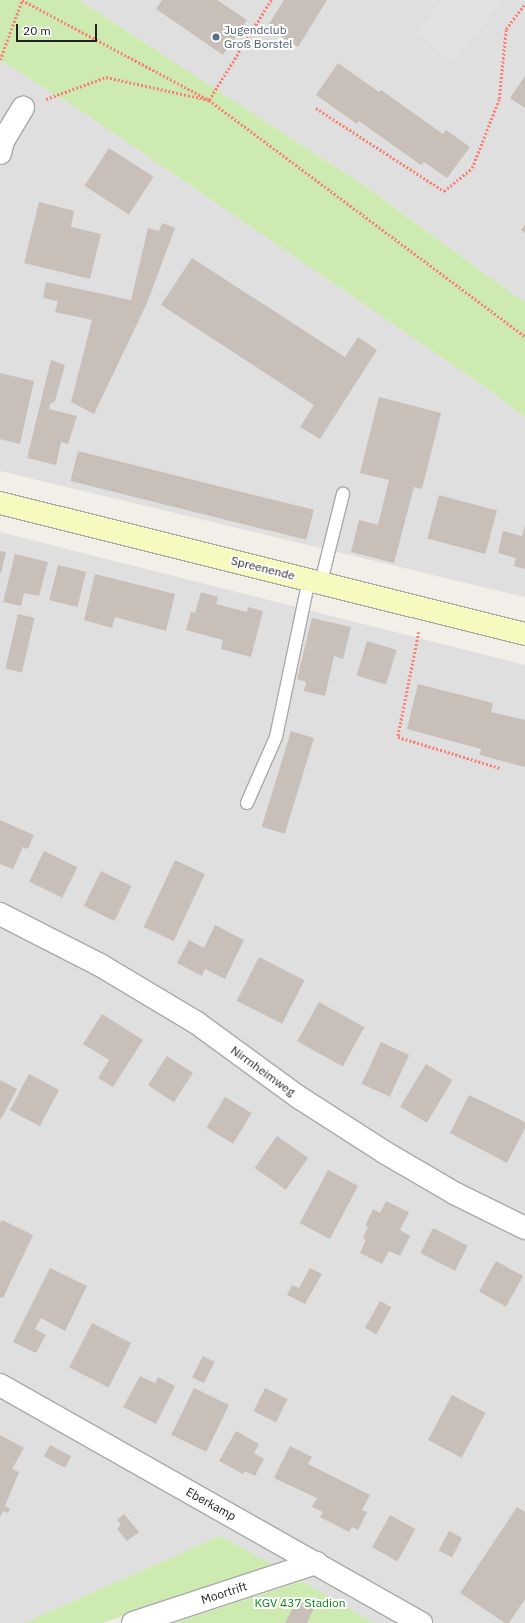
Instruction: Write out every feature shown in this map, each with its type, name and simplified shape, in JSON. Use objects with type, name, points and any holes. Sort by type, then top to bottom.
[{"type":"street","points":[[0,153],[3,141],[23,108]]},
{"type":"street","name":"Spreenende","points":[[0,503],[525,634]]},
{"type":"street","name":"Nirrnheimweg","points":[[0,914],[100,965],[197,1023],[300,1098],[384,1152],[456,1194],[525,1228]]},
{"type":"street","name":"Eberkamp","points":[[0,1385],[421,1623]]},
{"type":"street","name":"Moortrift","points":[[133,1623],[316,1563]]},
{"type":"lane","points":[[248,803],[276,738],[315,581],[343,494]]},
{"type":"path","points":[[0,60],[22,0],[209,100],[525,336]]},
{"type":"path","points":[[209,100],[271,0]]},
{"type":"path","points":[[316,108],[444,191],[472,168],[499,99],[506,29],[525,4]]},
{"type":"path","points":[[23,108],[106,77],[209,100]]},
{"type":"path","points":[[424,608],[398,737],[500,768]]},
{"type":"shaded area","points":[[79,0],[525,0],[525,303],[366,187]]},
{"type":"shaded area","points":[[443,0],[503,0],[452,62],[416,33]]},
{"type":"shaded area","points":[[0,60],[83,112],[491,391],[525,418],[525,597],[0,471]]},
{"type":"shaded area","points":[[0,532],[525,665],[525,1623],[374,1623],[220,1536],[24,1623],[0,1623]]},
{"type":"green space","points":[[0,0],[79,0],[366,187],[525,303],[525,418],[491,391],[83,112],[0,60]]},
{"type":"green space","points":[[220,1536],[271,1564],[259,1571],[102,1623],[24,1623]]},
{"type":"green space","name":"KGV 437 Stadion","points":[[302,1581],[374,1623],[174,1623]]},
{"type":"building","name":"Jugendclub Groß Borstel","points":[[162,0],[217,0],[247,20],[223,55],[156,9]]},
{"type":"building","points":[[284,0],[327,0],[298,47],[267,27]]},
{"type":"building","points":[[338,63],[379,92],[381,90],[443,134],[446,130],[470,147],[447,178],[424,162],[421,165],[359,121],[357,124],[316,95]]},
{"type":"building","points":[[525,76],[525,108],[510,98]]},
{"type":"building","points":[[109,148],[153,177],[129,215],[84,186]]},
{"type":"building","points":[[39,202],[74,211],[71,227],[101,234],[90,279],[24,263]]},
{"type":"building","points":[[162,223],[175,228],[147,303],[94,414],[71,402],[92,320],[55,312],[58,301],[43,298],[46,282],[131,300],[148,228],[159,231]]},
{"type":"building","points":[[525,224],[525,233],[521,230]]},
{"type":"building","points":[[192,258],[345,357],[358,337],[377,350],[320,439],[300,427],[314,405],[161,305]]},
{"type":"building","points":[[51,360],[65,365],[55,401],[50,404],[49,409],[77,416],[68,444],[61,442],[56,465],[27,458]]},
{"type":"building","points":[[0,373],[34,381],[20,444],[0,439]]},
{"type":"building","points":[[379,397],[441,413],[422,489],[414,487],[394,563],[351,552],[359,520],[378,525],[389,480],[360,473]]},
{"type":"building","points":[[78,451],[314,510],[306,540],[71,481]]},
{"type":"building","points":[[439,495],[497,511],[485,554],[427,538]]},
{"type":"building","points":[[525,525],[525,569],[514,566],[516,558],[498,553],[503,531],[522,536]]},
{"type":"building","points":[[0,551],[6,552],[1,573],[0,573]]},
{"type":"building","points":[[15,554],[48,562],[39,596],[24,593],[21,606],[3,602]]},
{"type":"building","points":[[58,565],[86,572],[77,607],[49,600]]},
{"type":"building","points":[[95,574],[175,594],[166,631],[115,617],[112,628],[84,620]]},
{"type":"building","points":[[201,592],[218,597],[216,604],[247,612],[248,607],[263,611],[251,657],[221,649],[223,640],[186,630],[191,612],[195,613]]},
{"type":"building","points":[[18,614],[35,618],[22,672],[5,669]]},
{"type":"building","points":[[312,618],[351,627],[343,659],[334,656],[325,696],[304,691],[306,682],[297,679]]},
{"type":"building","points":[[367,641],[397,650],[386,684],[356,675]]},
{"type":"building","points":[[418,684],[493,703],[491,712],[525,720],[525,767],[480,755],[481,749],[407,729]]},
{"type":"building","points":[[291,731],[314,738],[285,834],[262,827]]},
{"type":"building","points":[[0,820],[34,835],[28,849],[23,847],[13,869],[0,864]]},
{"type":"building","points":[[44,851],[77,867],[62,898],[29,882]]},
{"type":"building","points":[[175,860],[205,874],[174,941],[144,927]]},
{"type":"building","points":[[101,871],[132,886],[114,921],[84,906]]},
{"type":"building","points":[[215,925],[244,940],[225,979],[205,969],[202,976],[177,963],[189,940],[204,948]]},
{"type":"building","points":[[259,957],[304,980],[282,1024],[237,1001]]},
{"type":"building","points":[[319,1002],[364,1027],[343,1067],[297,1041]]},
{"type":"building","points":[[102,1014],[143,1040],[113,1087],[98,1078],[109,1060],[83,1044]]},
{"type":"building","points":[[381,1042],[409,1055],[390,1097],[362,1084]]},
{"type":"building","points":[[167,1056],[193,1073],[174,1102],[148,1085]]},
{"type":"building","points":[[426,1064],[453,1080],[427,1123],[400,1107]]},
{"type":"building","points":[[29,1074],[59,1090],[40,1126],[10,1110]]},
{"type":"building","points":[[0,1080],[17,1089],[1,1119],[0,1118]]},
{"type":"building","points":[[469,1095],[525,1122],[525,1128],[507,1163],[450,1133]]},
{"type":"building","points":[[225,1097],[252,1113],[233,1144],[206,1128]]},
{"type":"building","points":[[277,1136],[308,1158],[286,1190],[255,1168]]},
{"type":"building","points":[[328,1170],[358,1186],[330,1239],[300,1223]]},
{"type":"building","points":[[386,1201],[409,1212],[400,1230],[410,1236],[400,1256],[389,1251],[382,1264],[360,1253],[366,1240],[363,1238],[368,1227],[365,1226],[373,1209],[380,1213]]},
{"type":"building","points":[[2,1220],[33,1235],[3,1298],[0,1297],[0,1223]]},
{"type":"building","points":[[433,1228],[468,1246],[455,1271],[420,1253]]},
{"type":"building","points":[[496,1261],[523,1276],[506,1307],[479,1292]]},
{"type":"building","points":[[50,1268],[87,1286],[65,1331],[41,1318],[35,1329],[46,1335],[36,1353],[13,1342]]},
{"type":"building","points":[[310,1268],[322,1274],[305,1304],[287,1295],[292,1285],[299,1288]]},
{"type":"building","points":[[380,1301],[391,1307],[376,1334],[365,1328]]},
{"type":"building","points":[[92,1323],[131,1343],[109,1388],[69,1368]]},
{"type":"building","points":[[203,1356],[215,1362],[204,1383],[192,1377]]},
{"type":"building","points":[[140,1376],[155,1383],[158,1377],[175,1386],[156,1424],[123,1407]]},
{"type":"building","points":[[194,1388],[229,1405],[206,1452],[171,1435]]},
{"type":"building","points":[[265,1388],[287,1399],[276,1422],[254,1411]]},
{"type":"building","points":[[452,1395],[486,1413],[462,1458],[428,1440]]},
{"type":"building","points":[[236,1431],[259,1444],[254,1453],[264,1459],[255,1476],[245,1471],[243,1474],[219,1461]]},
{"type":"building","points":[[0,1435],[24,1448],[12,1469],[19,1472],[5,1506],[10,1509],[8,1513],[3,1511],[0,1517]]},
{"type":"building","points":[[50,1445],[71,1456],[65,1468],[44,1456]]},
{"type":"building","points":[[290,1446],[312,1457],[308,1464],[370,1495],[362,1510],[367,1512],[358,1530],[352,1527],[349,1532],[320,1517],[323,1512],[312,1507],[317,1498],[274,1478]]},
{"type":"building","points":[[517,1507],[525,1512],[525,1599],[509,1623],[505,1623],[460,1593]]},
{"type":"building","points":[[124,1514],[139,1532],[127,1541],[117,1529],[121,1525],[117,1520]]},
{"type":"building","points":[[390,1515],[415,1529],[397,1561],[372,1547]]},
{"type":"building","points":[[449,1531],[462,1538],[452,1557],[439,1550]]},
{"type":"building","points":[[297,1600],[314,1608],[307,1623],[285,1623]]},
{"type":"place","name":"Jugendclub Groß Borstel","points":[[216,37]]}]
